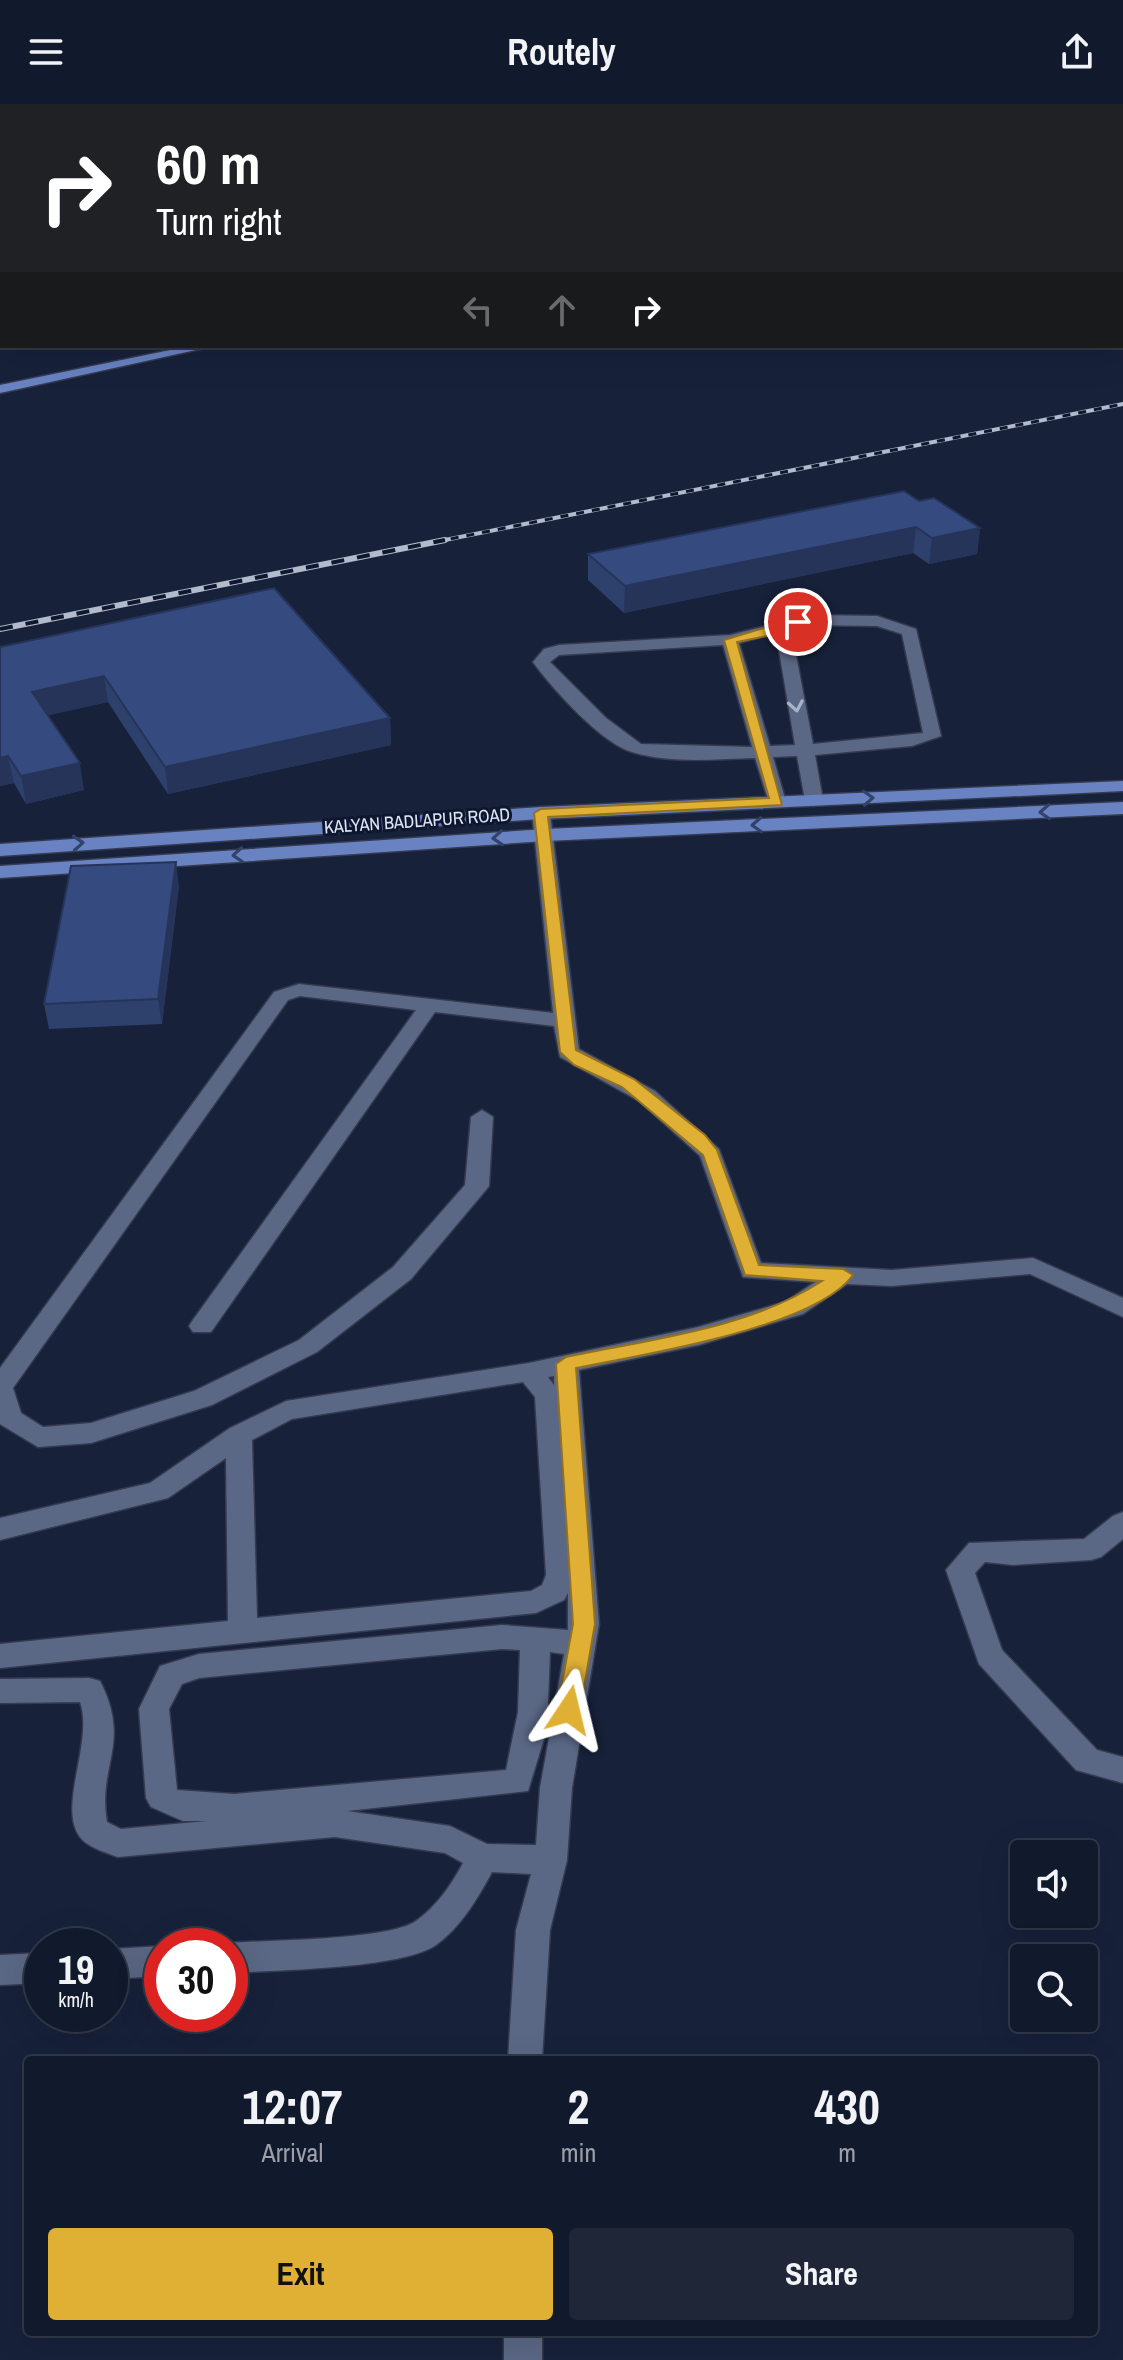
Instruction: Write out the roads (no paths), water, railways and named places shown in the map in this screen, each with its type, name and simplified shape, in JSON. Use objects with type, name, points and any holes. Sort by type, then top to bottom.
[{"type":"main road","points":[[2,384],[144,348]]},
{"type":"main road","points":[[2,384],[197,348]]},
{"type":"main road","name":"KALYAN BADLAPUR ROAD","points":[[0,872],[777,802],[1123,786]]},
{"type":"main road","name":"KALYAN BADLAPUR ROAD","points":[[0,850],[543,824],[1123,808]]},
{"type":"street","points":[[809,620],[888,622],[904,627],[910,632],[933,734],[924,739],[804,750],[662,754],[624,742],[541,662],[550,652],[559,650],[730,640],[809,620]]},
{"type":"street","points":[[783,629],[814,800]]},
{"type":"street","points":[[730,640],[765,752],[777,802]]},
{"type":"street","points":[[543,824],[568,1052],[580,1061],[628,1083],[698,1139],[711,1154],[752,1271],[892,1278],[1033,1266],[1123,1308]]},
{"type":"street","points":[[482,1117],[477,1186],[402,1273],[308,1346],[203,1398],[91,1433],[38,1437],[10,1418],[0,1387],[281,996],[299,990],[563,1021]]},
{"type":"street","points":[[202,1326],[430,1005]]},
{"type":"street","points":[[0,1529],[158,1491],[239,1435],[286,1410],[529,1372],[699,1336],[794,1308],[843,1275]]},
{"type":"street","points":[[525,2056],[533,1930],[551,1860],[556,1788],[580,1643],[582,1595],[566,1364]]},
{"type":"street","points":[[0,1656],[536,1602],[554,1592],[560,1575],[548,1395],[529,1372]]},
{"type":"street","points":[[239,1435],[243,1630]]},
{"type":"street","points":[[1123,1523],[1091,1549],[1013,1554],[979,1551],[960,1570],[989,1656],[1087,1761],[1123,1770]]},
{"type":"street","points":[[535,1639],[536,1710],[525,1762],[517,1782],[234,1808],[183,1807],[162,1798],[154,1709],[171,1675],[199,1666],[502,1637],[535,1639],[580,1643]]},
{"type":"street","points":[[0,1691],[89,1690],[99,1705],[96,1772],[86,1810],[92,1830],[118,1843],[335,1823],[450,1840],[483,1858],[551,1860]]},
{"type":"street","points":[[248,1957],[362,1950],[424,1935],[463,1895],[483,1858]]},
{"type":"street","points":[[0,1970],[24,1969]]},
{"type":"street","points":[[523,2336],[523,2360]]},
{"type":"railway","points":[[435,542],[1123,404]]},
{"type":"railway","points":[[435,542],[445,540]]},
{"type":"railway","points":[[0,629],[435,542]]}]
